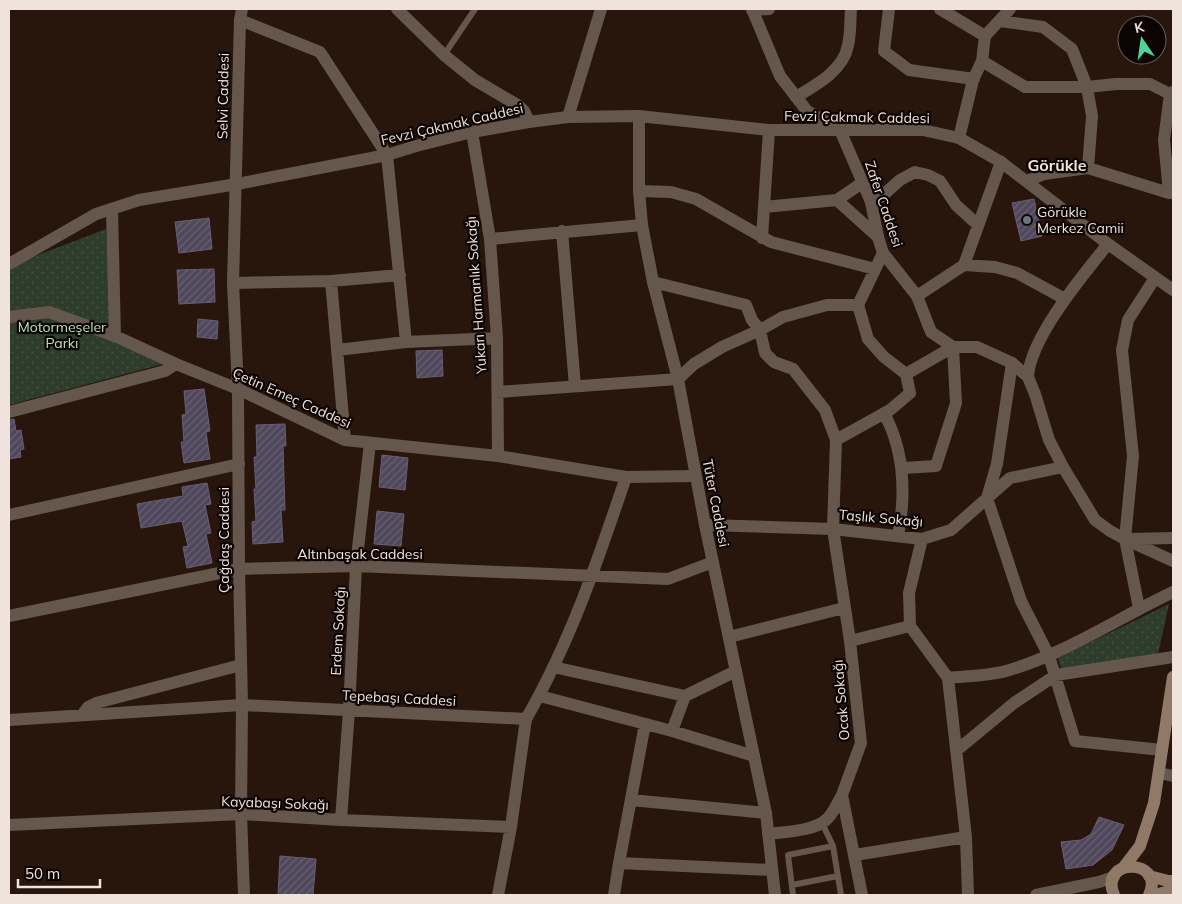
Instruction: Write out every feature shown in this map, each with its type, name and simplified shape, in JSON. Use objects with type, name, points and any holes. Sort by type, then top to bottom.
[{"type":"main road","points":[[1114,895],[1112,885],[1114,877],[1140,846],[1154,803],[1173,677]]},
{"type":"main road","points":[[1140,846],[1152,886],[1149,895]]},
{"type":"main road","points":[[1124,867],[1136,866],[1171,886]]},
{"type":"main road","points":[[1155,895],[1171,886]]},
{"type":"street","points":[[397,9],[444,55],[475,80],[524,110],[529,122]]},
{"type":"street","points":[[568,117],[601,9]]},
{"type":"street","points":[[769,9],[752,10],[780,76],[807,111],[840,130]]},
{"type":"street","points":[[796,97],[820,83],[838,66],[848,46],[851,9]]},
{"type":"street","points":[[889,9],[884,52],[909,70],[974,78]]},
{"type":"street","points":[[940,9],[985,36]]},
{"type":"street","points":[[959,138],[974,78],[982,61],[985,36],[1010,9]]},
{"type":"street","points":[[241,14],[320,52],[387,155],[406,342]]},
{"type":"street","name":"Selvi Caddesi","points":[[237,184],[241,14]]},
{"type":"street","points":[[1000,21],[1043,27],[1072,49],[1087,87],[1092,116],[1088,168]]},
{"type":"street","points":[[982,61],[1025,87],[1150,84],[1171,93],[1164,140],[1171,193],[1088,168],[1044,174],[1027,181]]},
{"type":"street","name":"Fevzi Çakmak Caddesi","points":[[9,264],[96,214],[139,200],[237,184],[387,155],[472,132],[529,122],[568,117],[638,116],[770,130],[923,130],[959,138],[1001,162],[1108,244],[1173,290]]},
{"type":"street","name":"Tüter Caddesi","points":[[638,116],[639,191],[642,226],[653,282],[678,379],[695,476],[766,813],[775,895]]},
{"type":"street","points":[[762,238],[770,130]]},
{"type":"street","name":"Zafer Caddesi","points":[[840,130],[870,202],[883,253],[917,296],[931,332],[953,347]]},
{"type":"street","name":"Yukarı Harmanlık Sokağı","points":[[472,132],[490,239],[497,338],[498,456]]},
{"type":"street","points":[[964,265],[1001,162]]},
{"type":"street","points":[[870,202],[881,197],[900,180],[916,172],[940,182],[956,205],[978,225]]},
{"type":"street","points":[[764,207],[837,200],[862,183]]},
{"type":"street","name":"Çağdaş Caddesi","points":[[237,184],[233,283],[238,389],[242,705],[241,814],[244,895]]},
{"type":"street","points":[[639,191],[671,192],[696,199],[771,242],[875,269]]},
{"type":"street","points":[[837,200],[878,237]]},
{"type":"street","points":[[112,209],[115,336]]},
{"type":"street","points":[[490,239],[562,231],[642,226]]},
{"type":"street","points":[[562,231],[575,386]]},
{"type":"street","points":[[1108,244],[1065,300],[1043,334],[1028,366],[1028,377],[1049,440],[1062,467],[1095,520],[1125,539],[1173,561]]},
{"type":"street","points":[[653,282],[746,305],[752,320],[760,330],[765,353],[774,362],[793,369],[824,410],[836,440],[884,413],[910,393],[906,374],[884,357],[868,339],[858,304],[883,253]]},
{"type":"street","points":[[917,296],[964,265],[995,267],[1017,273],[1065,300]]},
{"type":"street","points":[[233,283],[331,282],[400,274]]},
{"type":"street","points":[[1139,608],[1125,539],[1133,456],[1122,350],[1128,320],[1155,278]]},
{"type":"street","points":[[331,282],[345,440]]},
{"type":"street","points":[[498,392],[678,379],[694,364],[722,347],[760,330],[783,317],[827,305],[858,304]]},
{"type":"street","name":"Çetin Emeç Caddesi","points":[[9,317],[49,312],[115,336],[176,364],[238,389],[345,440],[498,456],[626,477],[695,476]]},
{"type":"street","points":[[338,350],[406,342],[497,338]]},
{"type":"street","points":[[906,374],[953,347],[977,347],[1012,363],[1028,377]]},
{"type":"street","points":[[903,468],[936,466],[956,403],[953,347]]},
{"type":"street","points":[[1012,363],[997,464],[987,498],[1021,601],[1049,656],[1075,741],[1162,750]]},
{"type":"street","points":[[9,412],[165,371],[176,364]]},
{"type":"street","points":[[884,413],[893,430],[903,468],[901,522],[898,536]]},
{"type":"street","name":"Ocak Sokağı","points":[[822,823],[830,816],[842,795],[861,743],[850,641],[833,529],[836,440]]},
{"type":"street","name":"Erdem Sokağı","points":[[341,820],[349,710],[356,566],[370,443]]},
{"type":"street","points":[[9,514],[239,464]]},
{"type":"street","name":"Taşlık Sokağı","points":[[705,525],[833,529],[922,538],[951,530],[1010,478],[1062,467]]},
{"type":"street","points":[[498,895],[511,827],[526,719],[554,667],[593,575],[626,477]]},
{"type":"street","points":[[922,538],[909,593],[910,626],[948,678],[966,837],[968,895]]},
{"type":"street","points":[[1125,539],[1173,538]]},
{"type":"street","name":"Altınbaşak Caddesi","points":[[9,616],[239,569],[356,566],[668,579],[713,562]]},
{"type":"street","points":[[948,678],[1004,671],[1049,656],[1173,592]]},
{"type":"street","points":[[729,637],[844,608]]},
{"type":"street","points":[[850,641],[910,626]]},
{"type":"street","points":[[956,751],[1014,703],[1056,676],[1173,657]]},
{"type":"street","points":[[82,715],[91,704],[241,665]]},
{"type":"street","points":[[554,667],[685,696],[736,671]]},
{"type":"street","points":[[540,696],[672,731],[754,756]]},
{"type":"street","points":[[672,731],[685,696]]},
{"type":"street","name":"Tepebaşı Caddesi","points":[[9,720],[242,705],[526,719]]},
{"type":"street","points":[[614,895],[645,724]]},
{"type":"street","points":[[1159,773],[1173,776]]},
{"type":"street","points":[[842,795],[862,895]]},
{"type":"street","points":[[632,800],[766,813]]},
{"type":"street","name":"Kayabaşı Sokağı","points":[[9,825],[241,814],[511,827]]},
{"type":"street","points":[[768,834],[813,827],[822,823]]},
{"type":"street","points":[[855,855],[966,837]]},
{"type":"street","points":[[619,863],[772,870]]},
{"type":"street","points":[[1036,895],[1114,877]]},
{"type":"lane","points":[[444,55],[475,9]]},
{"type":"lane","points":[[822,823],[833,846],[841,895]]},
{"type":"lane","points":[[794,895],[788,856],[833,846]]},
{"type":"lane","points":[[792,885],[838,876]]},
{"type":"green space","name":"Motormeşeler Parkı","points":[[106,229],[115,336],[167,363],[9,405],[9,266]]},
{"type":"green space","points":[[1169,604],[1158,654],[1062,671],[1058,658]]},
{"type":"building","name":"Görükle Merkez Camii","points":[[1034,199],[1042,236],[1021,241],[1012,203]]},
{"type":"building","points":[[209,218],[212,249],[179,253],[175,222]]},
{"type":"building","points":[[214,269],[215,302],[179,304],[177,270]]},
{"type":"building","points":[[198,319],[218,321],[217,339],[197,337]]},
{"type":"building","points":[[442,350],[443,376],[417,378],[416,351]]},
{"type":"building","points":[[204,389],[210,431],[206,432],[210,459],[184,463],[181,442],[184,442],[182,415],[186,414],[184,391]]},
{"type":"building","points":[[14,419],[16,431],[21,430],[24,449],[20,450],[21,457],[9,459],[9,420]]},
{"type":"building","points":[[285,424],[286,446],[283,446],[285,510],[281,510],[283,542],[253,544],[252,522],[256,521],[254,457],[257,457],[256,425]]},
{"type":"building","points":[[382,455],[408,458],[405,490],[379,487]]},
{"type":"building","points":[[207,483],[211,504],[205,505],[211,533],[206,534],[212,563],[187,568],[183,547],[188,546],[182,521],[141,528],[137,504],[183,496],[182,487]]},
{"type":"building","points":[[377,511],[404,514],[401,546],[374,544]]},
{"type":"building","points":[[1099,817],[1124,825],[1112,850],[1093,865],[1066,869],[1061,842],[1081,840],[1091,834]]},
{"type":"building","points":[[280,856],[316,859],[313,895],[278,895]]},
{"type":"place","name":"Görükle Merkez Camii","points":[[1027,220]]},
{"type":"district","name":"Görükle","points":[[1057,165]]}]
